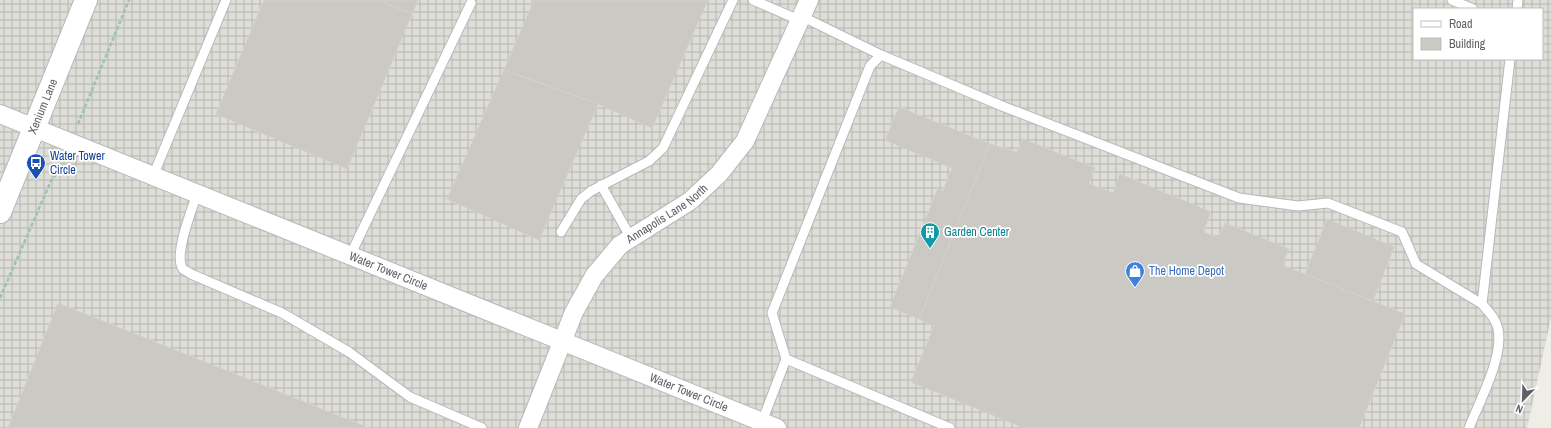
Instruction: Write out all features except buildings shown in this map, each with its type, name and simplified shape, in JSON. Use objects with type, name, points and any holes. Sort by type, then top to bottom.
[{"type":"main road","name":"Xenium Lane","points":[[0,212],[86,0]]},
{"type":"street","name":"Annapolis Lane North","points":[[528,428],[574,312],[594,276],[620,245],[690,201],[719,174],[745,141],[803,12]]},
{"type":"street","name":"Water Tower Circle","points":[[0,114],[772,426]]},
{"type":"lane","points":[[153,176],[226,0]]},
{"type":"lane","points":[[561,232],[581,199],[591,191],[649,161],[663,148],[733,0]]},
{"type":"lane","points":[[753,0],[803,12],[881,55],[1002,106],[1239,198],[1298,206],[1328,203],[1402,232],[1416,264],[1482,304],[1493,315],[1498,330],[1499,352],[1469,428]]},
{"type":"lane","points":[[1452,0],[1471,8]]},
{"type":"lane","points":[[350,256],[471,3]]},
{"type":"lane","points":[[772,426],[786,360],[772,313],[870,66],[881,55]]},
{"type":"lane","points":[[1482,304],[1510,60]]},
{"type":"lane","points":[[602,185],[631,238]]},
{"type":"lane","points":[[197,194],[181,248],[180,260],[183,268],[191,274],[282,313],[349,352],[410,397],[482,428]]},
{"type":"lane","points":[[786,360],[950,428]]},
{"type":"shaded area","points":[[0,0],[1551,0],[1551,318],[1527,428],[0,428]]},
{"type":"place","name":"Water Tower Circle","points":[[36,180]]},
{"type":"place","name":"Garden Center","points":[[930,249]]},
{"type":"place","name":"The Home Depot","points":[[1135,288]]}]
